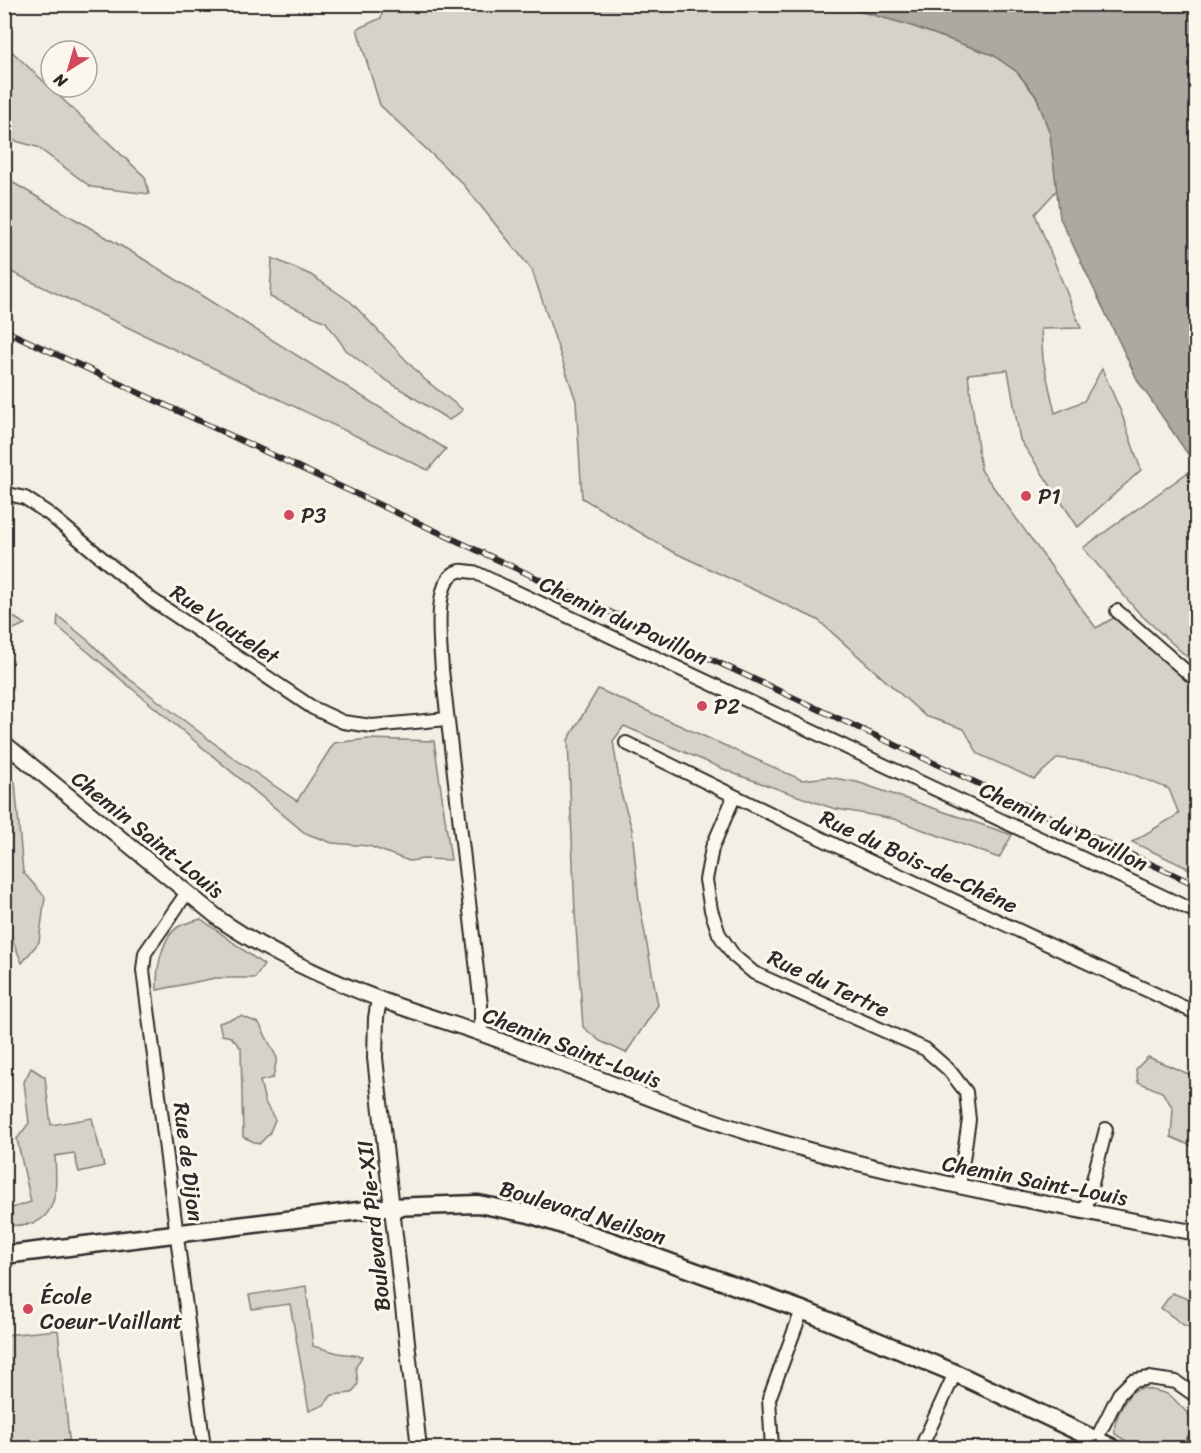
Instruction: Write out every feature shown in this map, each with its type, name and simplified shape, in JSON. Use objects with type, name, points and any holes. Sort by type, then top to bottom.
[{"type":"main road","name":"Boulevard Neilson","points":[[4,1255],[391,1207],[478,1204],[529,1214],[666,1260],[802,1310],[955,1373],[1113,1449]]},
{"type":"street","name":"Rue Vautelet","points":[[4,493],[25,498],[49,514],[151,599],[313,708],[343,722],[372,726],[447,719]]},
{"type":"street","name":"Chemin du Pavillon","points":[[481,1034],[481,1005],[442,670],[441,595],[445,584],[459,571],[474,572],[1197,912]]},
{"type":"street","points":[[1117,611],[1197,680]]},
{"type":"street","name":"Chemin Saint-Louis","points":[[4,743],[186,894],[256,944],[379,999],[481,1034],[671,1107],[771,1140],[863,1166],[1197,1233]]},
{"type":"street","name":"Rue du Bois-de-Chêne","points":[[626,743],[734,797],[1197,1014]]},
{"type":"street","name":"Rue du Tertre","points":[[734,797],[712,848],[706,880],[711,910],[719,934],[734,956],[754,973],[925,1049],[949,1070],[966,1092],[969,1119],[959,1186]]},
{"type":"street","name":"Rue de Dijon","points":[[186,894],[145,953],[143,970],[192,1340],[204,1449]]},
{"type":"street","name":"Boulevard Pie-XII","points":[[379,999],[375,1058],[419,1449]]},
{"type":"street","points":[[1085,1211],[1106,1129]]},
{"type":"street","points":[[772,1449],[769,1399],[802,1310]]},
{"type":"street","points":[[924,1449],[924,1442],[955,1373]]},
{"type":"street","points":[[1096,1440],[1119,1394],[1132,1381],[1149,1378],[1176,1382],[1197,1396]]},
{"type":"street","points":[[1191,1449],[1197,1438]]},
{"type":"shaded area","points":[[384,5],[837,5],[906,24],[993,55],[1017,72],[1037,98],[1050,134],[1057,190],[1035,214],[1081,328],[1041,329],[1043,360],[1055,413],[1084,401],[1102,369],[1121,412],[1141,470],[1078,527],[1020,440],[1008,370],[968,374],[981,470],[1096,628],[1117,616],[1196,686],[1196,872],[1132,842],[1179,814],[1169,789],[1110,765],[1058,758],[1034,779],[978,754],[964,729],[925,716],[818,620],[671,551],[582,498],[576,401],[532,270],[463,184],[380,105],[357,29],[381,18]]},
{"type":"shaded area","points":[[837,5],[1196,5],[1196,466],[1138,381],[1060,218],[1050,134],[1037,97],[1017,72],[993,55],[906,24]]},
{"type":"shaded area","points":[[4,44],[39,77],[39,99],[62,99],[145,177],[149,194],[91,187],[37,147],[5,138]]},
{"type":"shaded area","points":[[5,178],[140,257],[446,449],[428,470],[5,269]]},
{"type":"shaded area","points":[[272,258],[311,275],[351,302],[423,378],[463,410],[449,420],[378,375],[346,350],[326,322],[270,297]]},
{"type":"shaded area","points":[[1187,473],[1196,482],[1196,665],[1139,613],[1083,548]]},
{"type":"shaded area","points":[[5,612],[25,624],[5,633]]},
{"type":"shaded area","points":[[58,616],[90,642],[120,672],[235,759],[297,801],[334,743],[368,739],[434,741],[451,860],[409,861],[369,846],[332,843],[305,833],[57,626]]},
{"type":"shaded area","points":[[598,689],[802,780],[828,777],[857,782],[1012,835],[999,858],[894,819],[832,808],[735,774],[624,726],[613,741],[621,793],[632,829],[639,901],[658,1005],[626,1053],[600,1041],[583,1027],[575,913],[568,740]]},
{"type":"shaded area","points":[[5,774],[15,782],[23,872],[45,897],[39,942],[22,963],[5,921]]},
{"type":"shaded area","points":[[201,919],[264,965],[255,978],[215,978],[157,990],[157,974],[167,939],[178,927]]},
{"type":"shaded area","points":[[241,1016],[259,1023],[277,1058],[273,1078],[260,1081],[265,1102],[275,1120],[269,1134],[259,1144],[243,1137],[241,1048],[231,1037],[222,1035],[219,1023]]},
{"type":"shaded area","points":[[1148,1057],[1196,1077],[1196,1148],[1171,1137],[1173,1108],[1162,1092],[1138,1082],[1136,1069]]},
{"type":"shaded area","points":[[31,1068],[45,1077],[51,1125],[92,1118],[104,1166],[79,1172],[74,1153],[55,1156],[55,1192],[50,1209],[45,1216],[35,1223],[5,1226],[5,1210],[31,1202],[17,1139],[29,1123],[24,1082]]},
{"type":"shaded area","points":[[306,1286],[313,1346],[338,1353],[362,1356],[356,1367],[358,1384],[352,1393],[332,1395],[324,1405],[309,1411],[290,1304],[252,1309],[249,1295]]},
{"type":"shaded area","points":[[1172,1293],[1196,1302],[1196,1328],[1185,1326],[1161,1308]]},
{"type":"shaded area","points":[[58,1330],[70,1448],[5,1448],[5,1335]]},
{"type":"shaded area","points":[[1143,1388],[1165,1393],[1192,1418],[1193,1428],[1180,1448],[1137,1448],[1115,1434],[1114,1429],[1124,1402],[1130,1394]]},
{"type":"railway","points":[[4,330],[1196,885]]},
{"type":"place","name":"P1","points":[[1026,496]]},
{"type":"place","name":"P3","points":[[289,515]]},
{"type":"place","name":"P2","points":[[702,706]]},
{"type":"place","name":"École Coeur-Vaillant","points":[[28,1309]]}]
